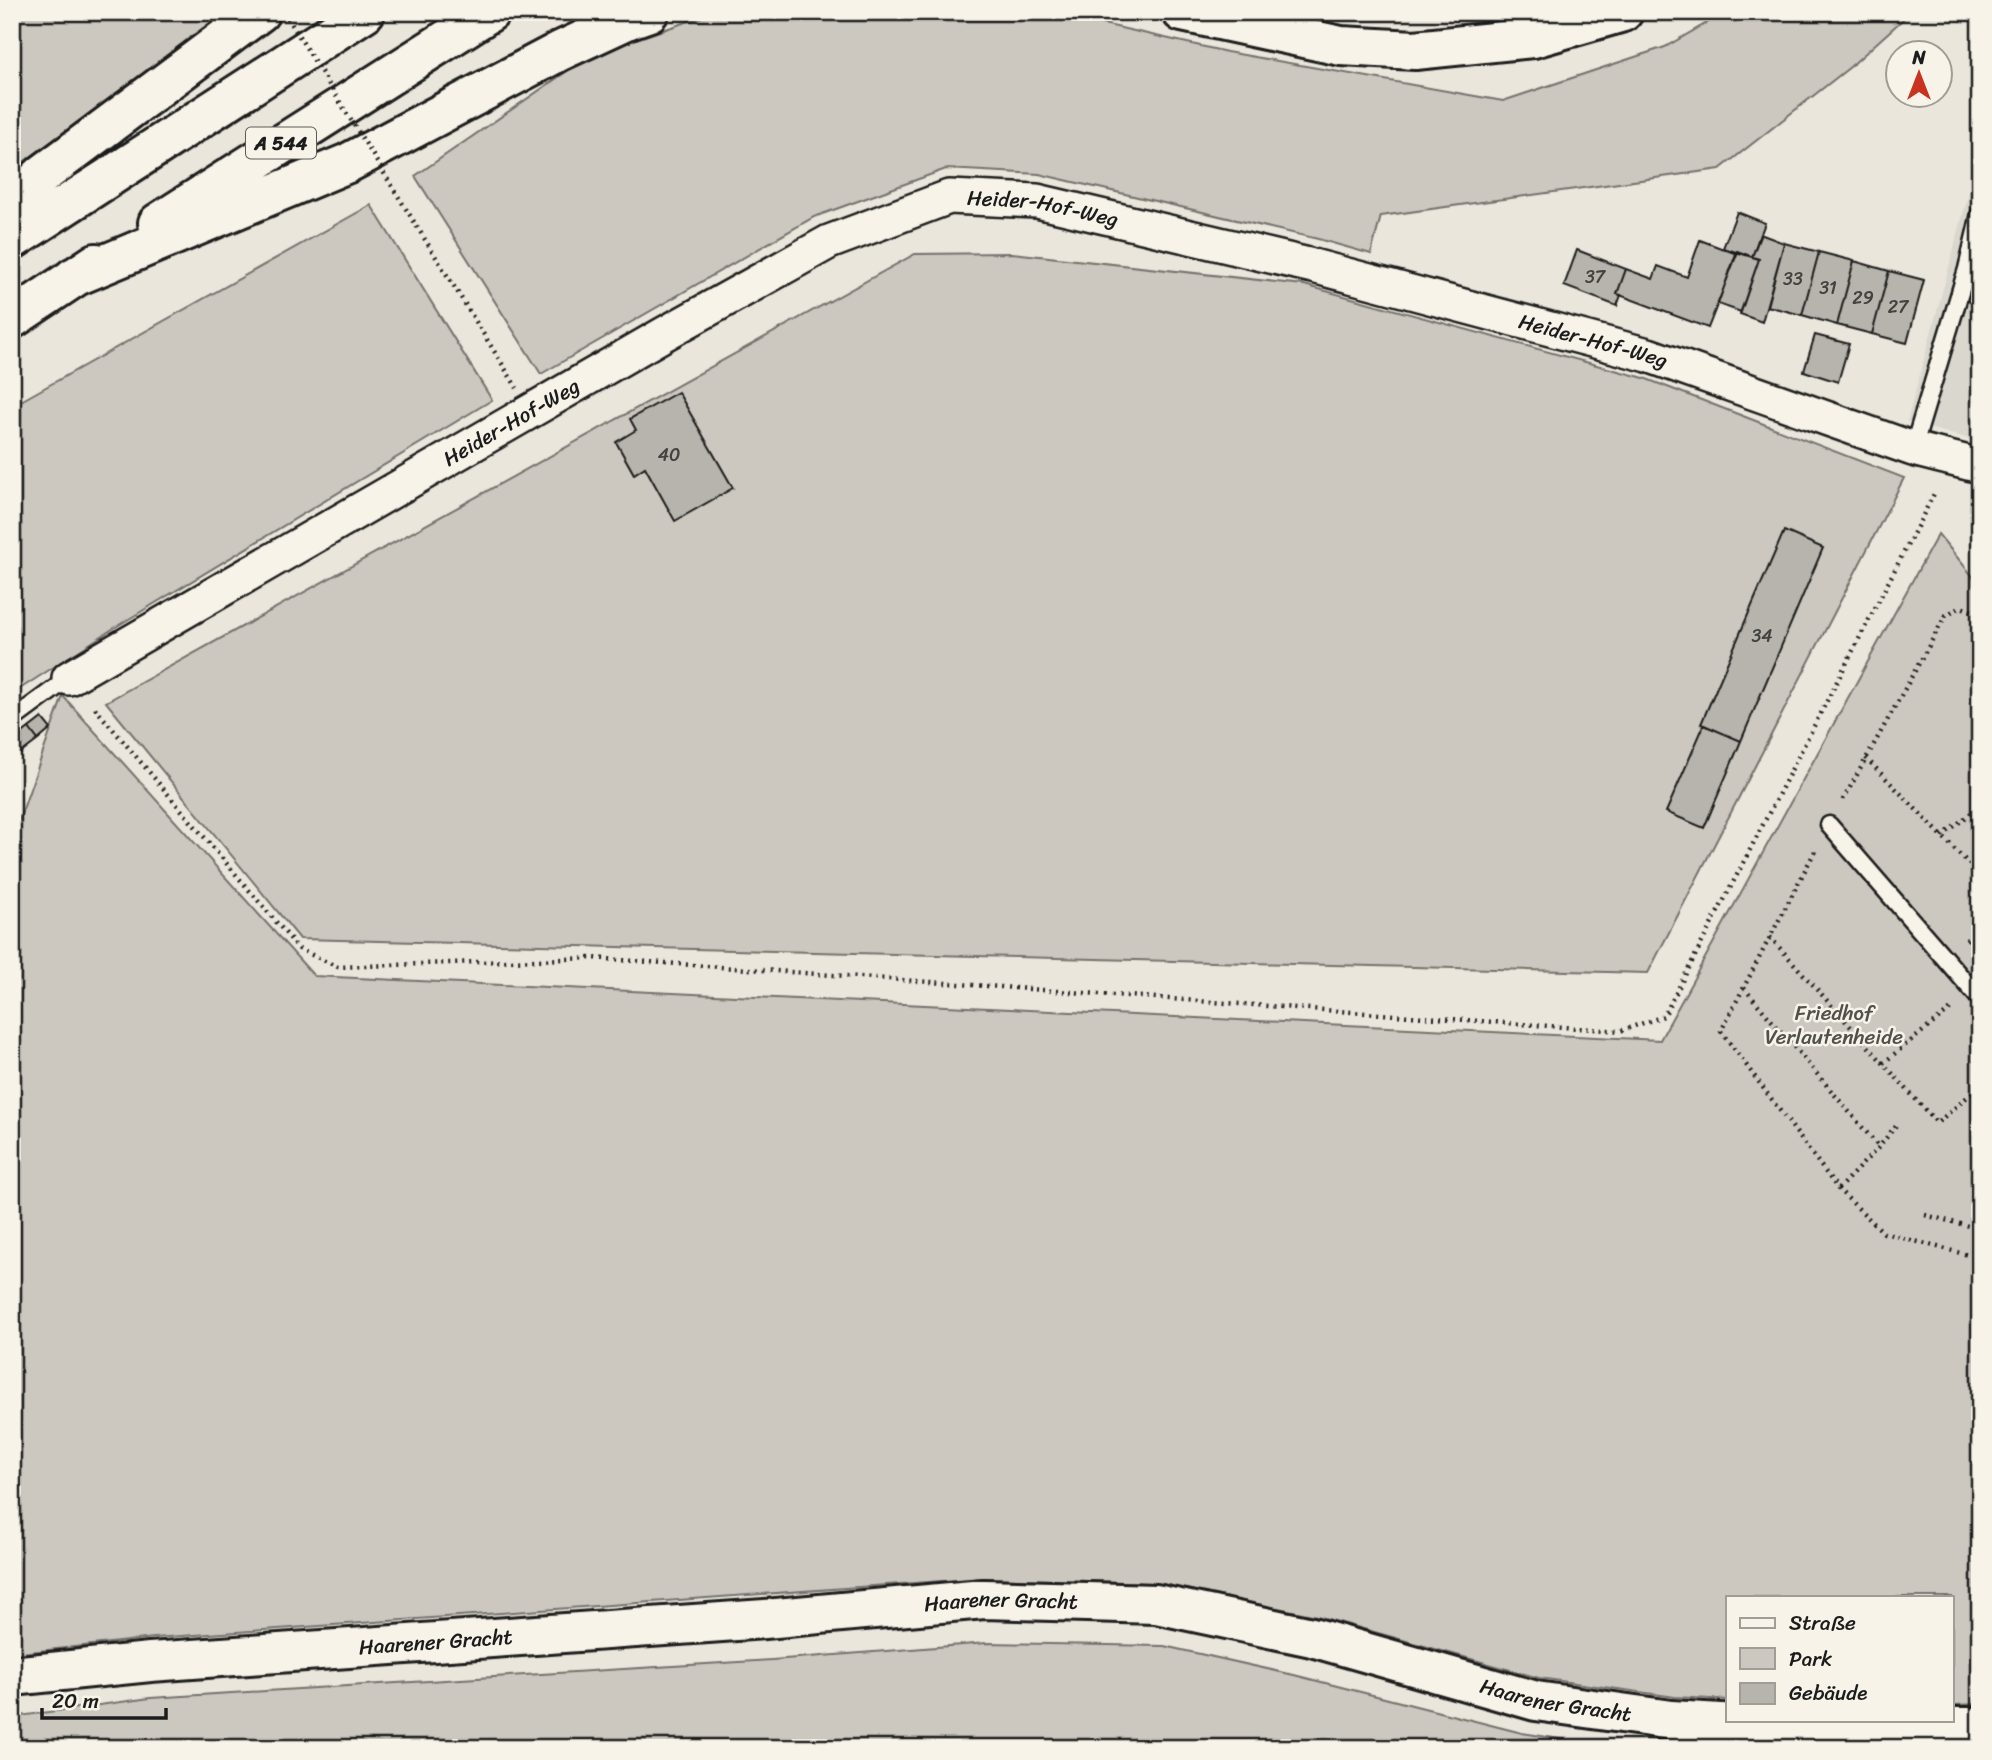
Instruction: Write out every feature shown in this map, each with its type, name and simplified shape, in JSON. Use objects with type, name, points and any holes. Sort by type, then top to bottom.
[{"type":"main road","points":[[12,204],[43,174],[260,12]]},
{"type":"main road","points":[[12,240],[365,12]]},
{"type":"main road","name":"A 544","points":[[12,319],[375,83],[490,12]]},
{"type":"main road","points":[[74,277],[348,163],[561,51],[649,12]]},
{"type":"main road","points":[[1182,12],[1341,47],[1415,50],[1533,38],[1623,12]]},
{"type":"main road","name":"Haarener Gracht","points":[[12,1676],[150,1662],[751,1620],[984,1600],[1090,1602],[1169,1606],[1312,1637],[1536,1701],[1671,1720],[1789,1727],[1980,1727]]},
{"type":"street","name":"Heider-Hof-Weg","points":[[69,677],[828,242],[949,197],[1037,201],[1313,266],[1648,355],[1913,449],[1966,462]]},
{"type":"lane","points":[[1913,449],[1967,269],[1980,214]]},
{"type":"lane","points":[[12,720],[69,677]]},
{"type":"lane","points":[[1829,825],[1976,995]]},
{"type":"path","points":[[284,12],[517,388]]},
{"type":"path","points":[[69,677],[299,949],[338,967],[593,958],[1620,1031],[1664,1016],[1966,462]]},
{"type":"path","points":[[1980,614],[1961,607],[1946,615],[1829,825],[1721,1031],[1838,1189],[1884,1233],[1980,1258]]},
{"type":"path","points":[[1866,758],[1980,875]]},
{"type":"path","points":[[1942,836],[1980,806]]},
{"type":"path","points":[[1974,870],[1980,866]]},
{"type":"path","points":[[1770,937],[1937,1123],[1980,1086]]},
{"type":"path","points":[[1744,988],[1879,1147]]},
{"type":"path","points":[[1883,1063],[1976,995]]},
{"type":"path","points":[[1838,1189],[1879,1147],[1897,1124]]},
{"type":"path","points":[[1925,1215],[1980,1229]]},
{"type":"shaded area","points":[[1980,152],[1980,442],[1907,422]]},
{"type":"green space","points":[[12,12],[233,12],[12,170]]},
{"type":"green space","points":[[716,12],[1050,12],[1227,52],[1503,101],[1665,47],[1726,12],[1911,12],[1850,67],[1720,169],[1381,216],[1371,254],[1318,239],[1039,174],[946,169],[814,217],[541,374],[415,176],[592,54]]},
{"type":"green space","points":[[371,205],[492,400],[114,628],[12,694],[12,406]]},
{"type":"green space","points":[[1012,253],[1304,285],[1644,378],[1904,478],[1648,973],[300,939],[106,702],[915,254]]},
{"type":"green space","name":"Friedhof Verlautenheide","points":[[1938,534],[1980,585],[1980,1704],[1954,1705],[1954,1596],[1726,1596],[1726,1700],[1675,1697],[1539,1678],[1317,1616],[1155,1583],[984,1578],[154,1638],[12,1654],[12,840],[63,696],[314,976],[1660,1040]]},
{"type":"green space","points":[[987,1643],[1164,1646],[1294,1675],[1522,1733],[1618,1748],[12,1748],[12,1717],[150,1698],[772,1660]]},
{"type":"building","points":[[1737,212],[1765,223],[1752,257],[1723,248]]},
{"type":"building","points":[[1980,230],[1980,305],[1961,299]]},
{"type":"building","points":[[1760,234],[1784,243],[1762,322],[1740,314],[1759,259],[1752,257]]},
{"type":"building","points":[[1700,240],[1737,254],[1708,328],[1617,294],[1626,269],[1653,279],[1658,266],[1687,277]]},
{"type":"building","points":[[1784,243],[1819,252],[1802,315],[1767,306]]},
{"type":"building","points":[[1577,250],[1626,269],[1617,294],[1621,295],[1617,306],[1564,286]]},
{"type":"building","points":[[1737,251],[1759,259],[1741,312],[1718,304]]},
{"type":"building","points":[[1819,252],[1854,261],[1837,325],[1802,315]]},
{"type":"building","points":[[1854,261],[1889,271],[1872,334],[1837,325]]},
{"type":"building","points":[[1889,271],[1924,280],[1907,343],[1872,334]]},
{"type":"building","points":[[1815,335],[1849,344],[1838,382],[1804,371]]},
{"type":"building","points":[[678,392],[733,488],[675,521],[645,467],[634,474],[616,442],[636,430],[630,419]]},
{"type":"building","points":[[1784,531],[1823,548],[1741,741],[1701,724]]},
{"type":"building","points":[[42,718],[51,729],[38,740],[29,728]]},
{"type":"building","points":[[1704,725],[1741,741],[1704,828],[1666,812]]},
{"type":"building","points":[[29,728],[38,740],[13,759],[12,741]]}]
